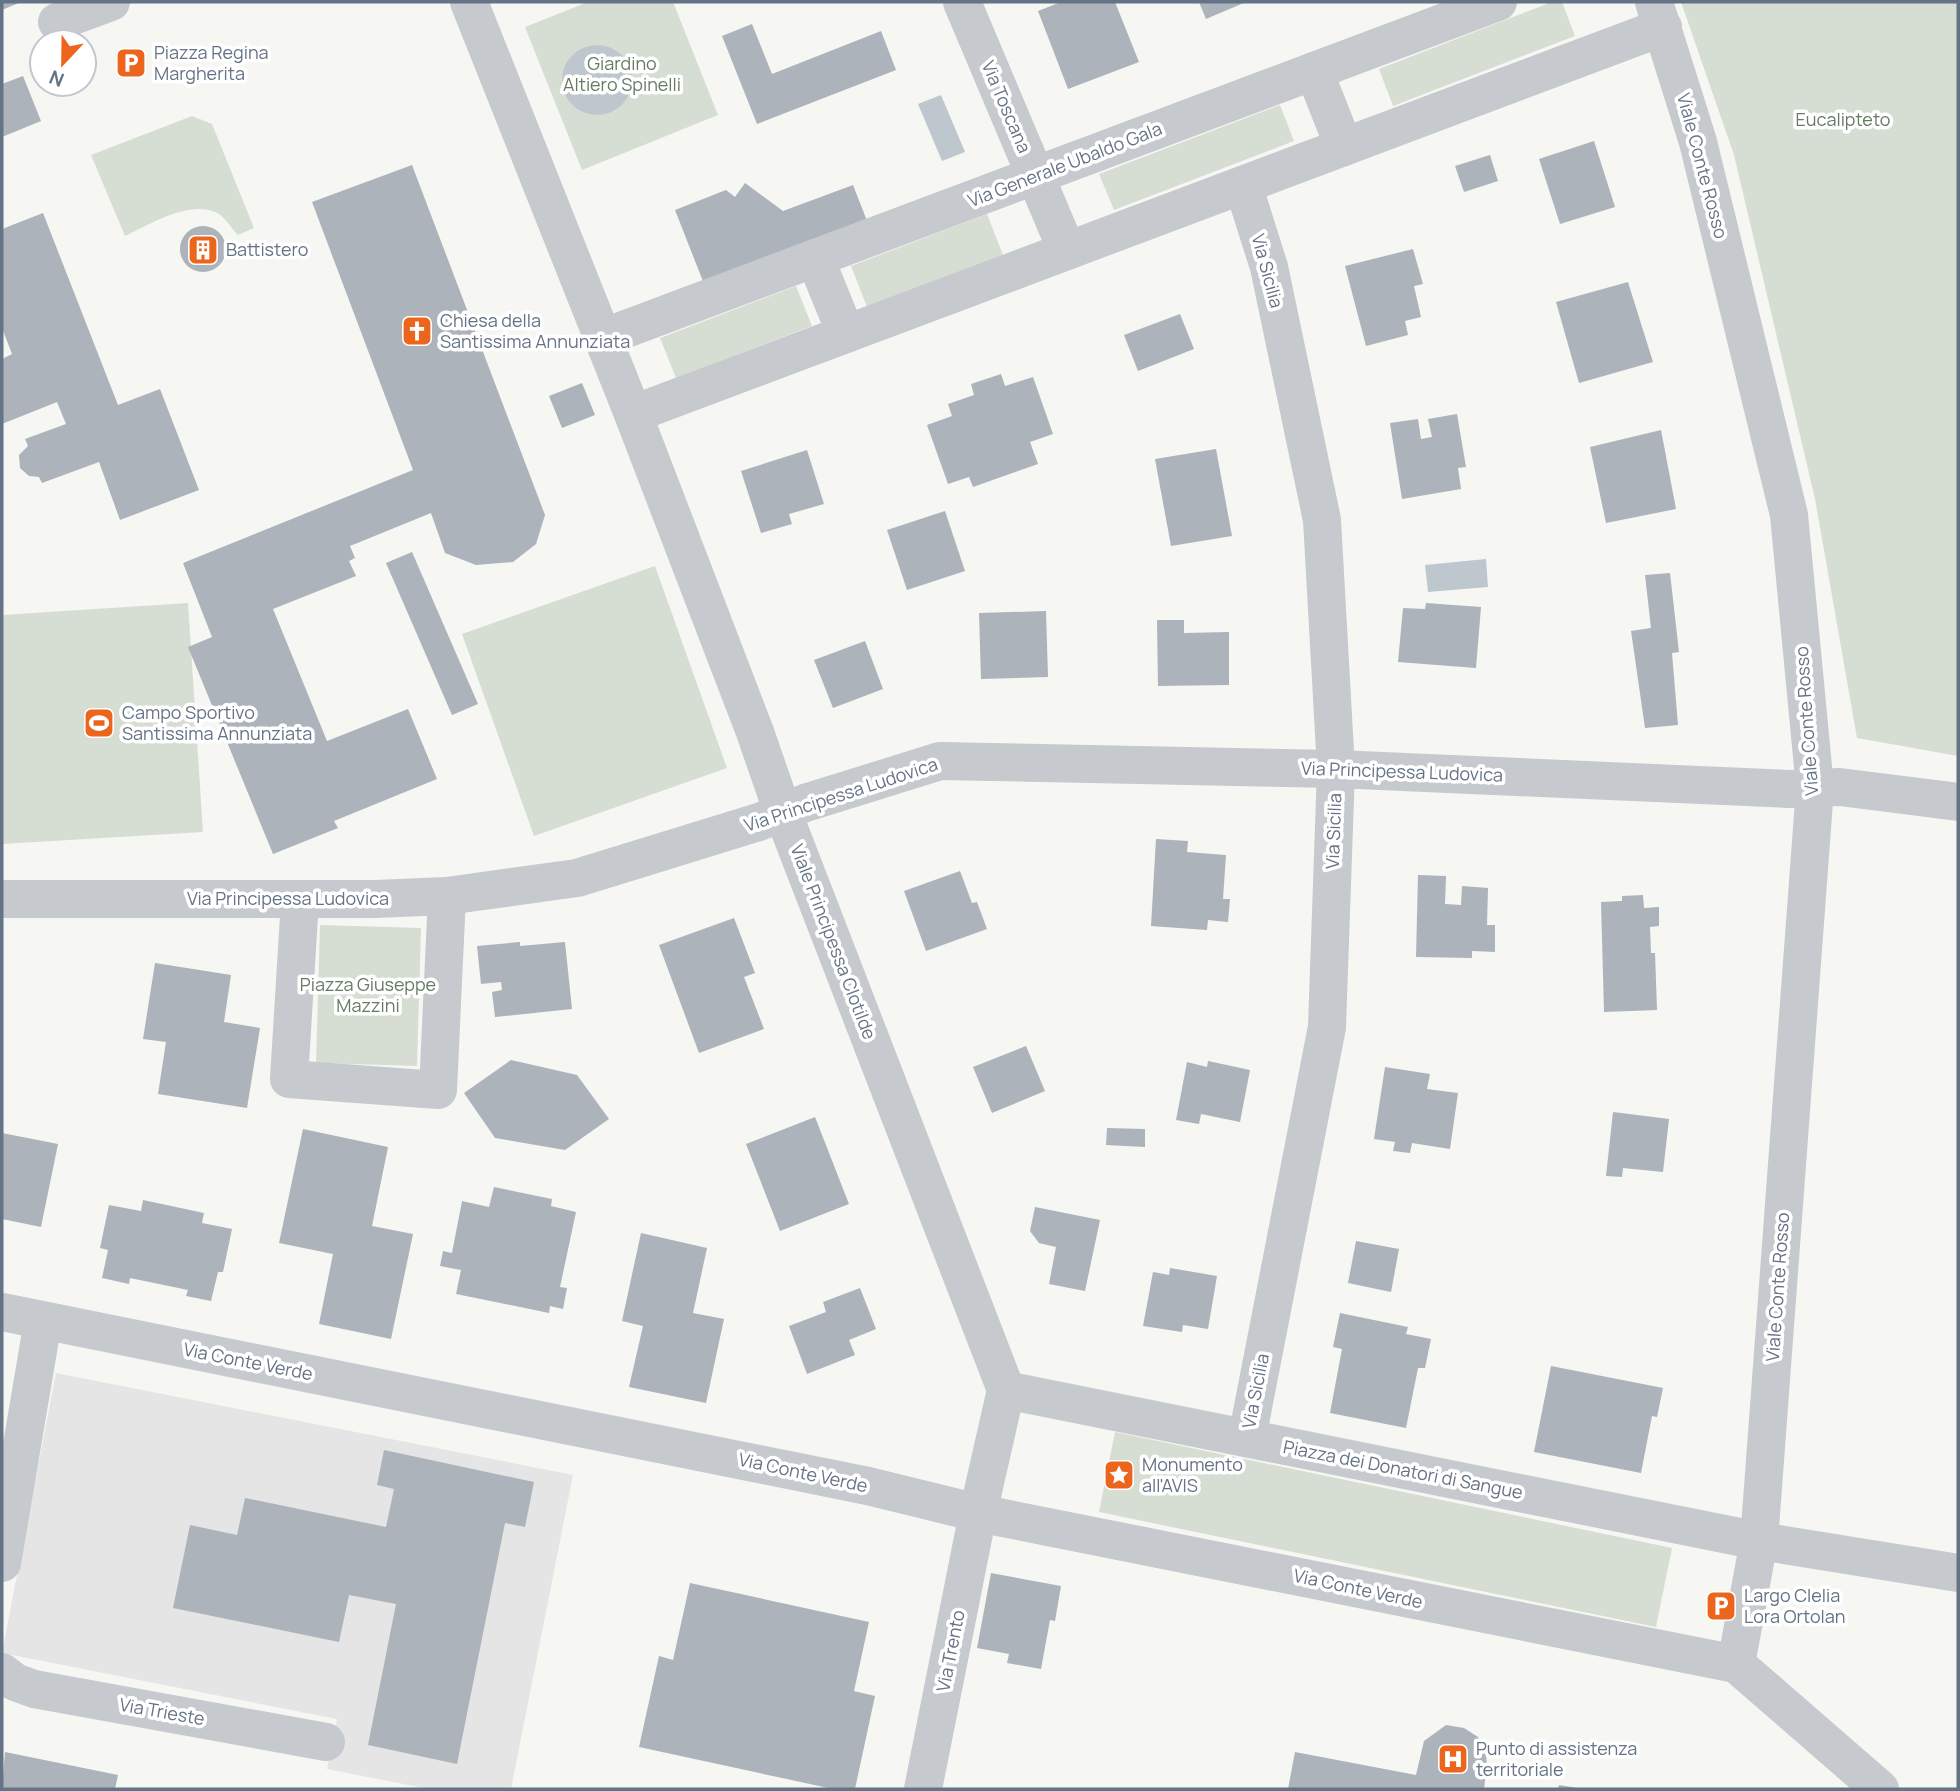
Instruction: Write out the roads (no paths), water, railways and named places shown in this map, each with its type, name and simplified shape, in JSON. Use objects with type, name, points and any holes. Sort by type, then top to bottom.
[{"type":"street","points":[[57,22],[111,2]]},
{"type":"street","points":[[469,2],[632,414],[1344,147],[1658,15]]},
{"type":"street","name":"Via Toscana","points":[[962,2],[1067,251]]},
{"type":"street","name":"Via Generale Ubaldo Gala","points":[[602,338],[1498,2]]},
{"type":"street","name":"Viale Conte Rosso","points":[[1658,15],[1698,142],[1789,515],[1815,788],[1759,1541]]},
{"type":"street","points":[[1314,71],[1344,147]]},
{"type":"street","name":"Via Sicilia","points":[[1243,185],[1269,267],[1322,520],[1336,769],[1327,1027],[1247,1438]]},
{"type":"street","points":[[815,258],[846,334]]},
{"type":"street","name":"Viale Principessa Clotilde","points":[[632,414],[1006,1390]]},
{"type":"street","name":"Via Principessa Ludovica","points":[[2,899],[300,900],[447,896],[577,878],[940,761],[1336,769],[1776,788],[1840,787],[1958,802]]},
{"type":"street","points":[[300,900],[289,1079],[438,1090],[447,896]]},
{"type":"street","name":"Via Conte Verde","points":[[2,1312],[868,1486],[978,1513],[1736,1664]]},
{"type":"street","points":[[2,1563],[43,1321]]},
{"type":"street","points":[[978,1513],[1006,1390]]},
{"type":"street","name":"Piazza dei Donatori di Sangue","points":[[1006,1390],[1759,1541],[1958,1573]]},
{"type":"street","name":"Via Trento","points":[[923,1789],[978,1513]]},
{"type":"street","points":[[1759,1541],[1736,1664],[1880,1789]]},
{"type":"street","name":"Via Trieste","points":[[2,1672],[15,1682],[34,1689],[326,1742]]},
{"type":"place","name":"Piazza Regina Margherita","points":[[131,63]]},
{"type":"place","name":"Battistero","points":[[203,250]]},
{"type":"place","name":"Chiesa della Santissima Annunziata","points":[[417,331]]},
{"type":"place","name":"Campo Sportivo Santissima Annunziata","points":[[99,723]]},
{"type":"place","name":"Monumento all'AVIS","points":[[1119,1475]]},
{"type":"place","name":"Largo Clelia Lora Ortolan","points":[[1721,1606]]},
{"type":"place","name":"Punto di assistenza territoriale","points":[[1453,1759]]},
{"type":"park label","name":"Giardino Altiero Spinelli","points":[[622,74]]},
{"type":"park label","name":"Eucalipteto","points":[[1843,120]]},
{"type":"park label","name":"Piazza Giuseppe Mazzini","points":[[368,995]]}]
